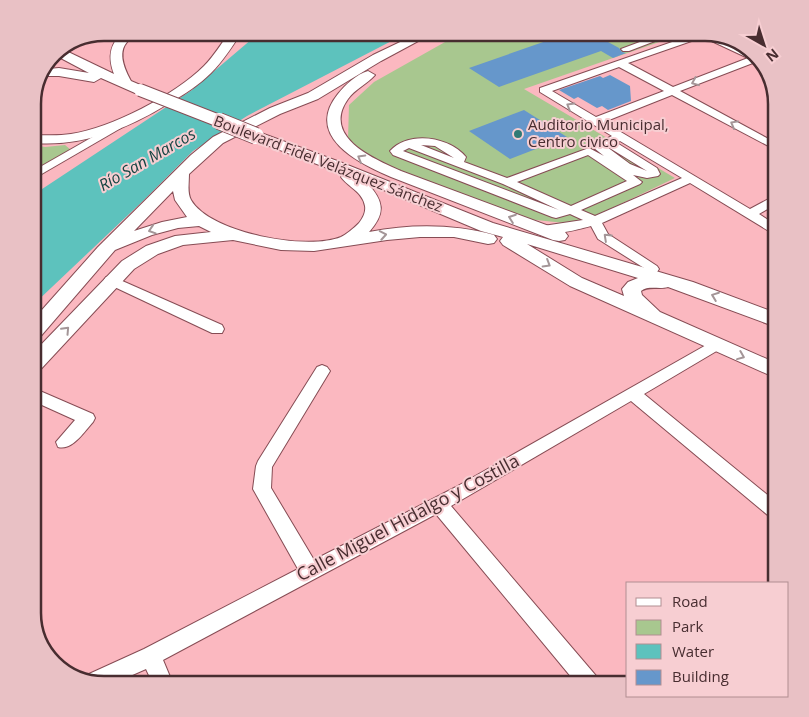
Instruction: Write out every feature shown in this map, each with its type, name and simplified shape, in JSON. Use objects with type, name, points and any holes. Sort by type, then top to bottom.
[{"type":"main road","points":[[121,41],[114,54],[116,66],[125,83]]},
{"type":"main road","points":[[41,139],[63,140],[92,135],[118,126],[150,110],[200,76],[211,66],[229,41]]},
{"type":"main road","points":[[256,128],[410,41]]},
{"type":"main road","points":[[41,323],[104,251],[181,173],[218,140],[256,128],[282,115],[307,107],[428,41]]},
{"type":"main road","name":"Boulevard Fidel Velázquez Sánchez","points":[[65,55],[88,68],[140,90],[256,128],[335,165],[491,229],[687,286],[768,317]]},
{"type":"main road","points":[[50,73],[69,74],[125,83]]},
{"type":"main road","points":[[368,75],[342,97],[335,111],[337,132],[348,150],[383,169],[542,230],[661,272],[668,277],[669,281],[664,283],[646,281],[631,289],[634,298],[654,317]]},
{"type":"main road","points":[[335,165],[370,196],[375,209],[373,218],[363,229],[350,239],[335,244]]},
{"type":"main road","points":[[181,173],[180,188],[183,200],[200,221],[234,235],[283,244],[312,246],[335,244],[395,233],[436,231],[470,233],[522,249]]},
{"type":"main road","points":[[104,251],[152,230],[188,221],[200,221]]},
{"type":"main road","name":"Boulevard Fidel Velázquez Sánchez","points":[[491,229],[576,282],[768,368]]},
{"type":"main road","points":[[41,356],[128,265],[152,250],[181,240],[234,235]]},
{"type":"street","points":[[626,48],[646,41]]},
{"type":"street","points":[[681,41],[544,90],[768,225]]},
{"type":"street","points":[[620,63],[768,143]]},
{"type":"street","points":[[596,122],[739,65]]},
{"type":"street","points":[[41,171],[118,126]]},
{"type":"street","points":[[608,142],[621,136]]},
{"type":"street","points":[[507,182],[589,151],[636,182],[572,210],[561,213],[548,212],[396,151],[409,145],[507,182],[572,210],[595,221],[603,236],[652,269]]},
{"type":"street","points":[[542,230],[572,227],[595,221],[692,178]]},
{"type":"street","points":[[751,214],[768,204]]},
{"type":"street","points":[[112,280],[217,329]]},
{"type":"street","name":"Calle Miguel Hidalgo y Costilla","points":[[107,676],[151,656],[462,492],[715,345]]},
{"type":"street","points":[[310,571],[262,489],[264,466],[322,370]]},
{"type":"street","points":[[632,393],[768,505]]},
{"type":"street","points":[[41,398],[87,418],[64,442]]},
{"type":"street","points":[[438,504],[583,676]]},
{"type":"street","points":[[151,656],[160,676]]},
{"type":"green space","points":[[447,41],[662,41],[524,89],[675,178],[585,221],[564,223],[527,219],[428,184],[371,158],[348,139],[349,105],[374,82]]},
{"type":"green space","points":[[65,145],[71,150],[67,158],[41,176],[41,146]]},
{"type":"water","name":"Río San Marcos","points":[[250,41],[392,41],[247,116],[193,151],[41,297],[41,190],[192,90]]},
{"type":"building","points":[[546,41],[606,41],[626,53],[613,58],[601,51],[499,87],[469,68]]},
{"type":"building","points":[[610,75],[630,86],[631,101],[608,110],[602,106],[597,108],[578,97],[574,99],[559,90],[600,76],[603,78]]},
{"type":"building","name":"Auditorio Municipal, Centro civico","points":[[524,110],[567,137],[510,159],[469,131]]},
{"type":"place","name":"Auditorio Municipal, Centro civico","points":[[518,134]]}]
